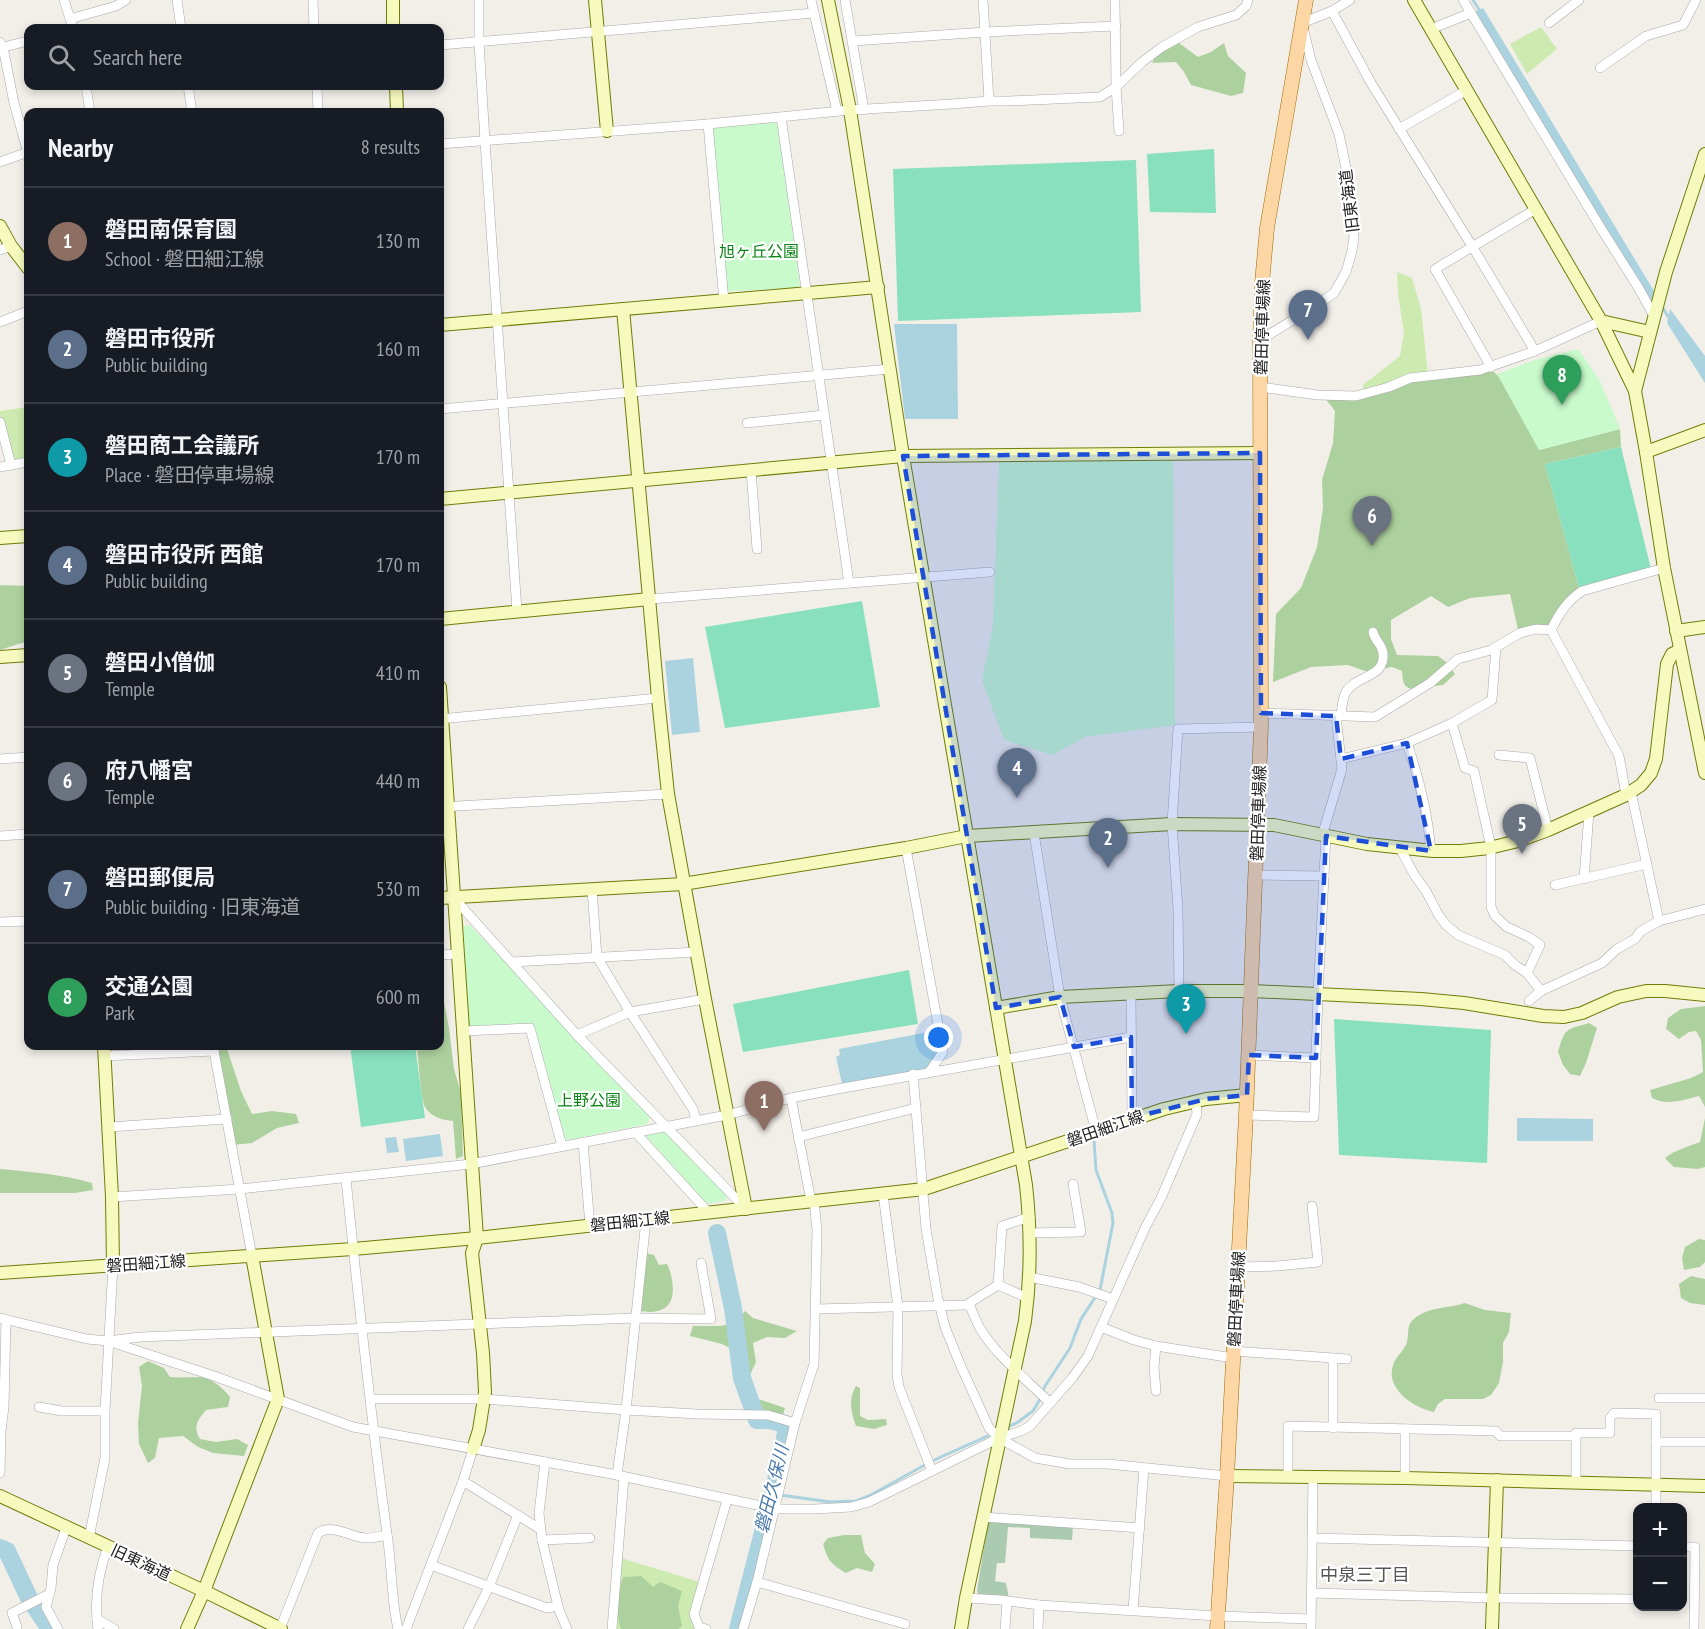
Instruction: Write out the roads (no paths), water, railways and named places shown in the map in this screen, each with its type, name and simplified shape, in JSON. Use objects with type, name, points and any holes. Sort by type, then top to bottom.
[{"type":"main road","name":"磐田停車場線","points":[[1217,1623],[1246,1115],[1258,825],[1261,727],[1260,340],[1262,284],[1267,228],[1306,0]]},
{"type":"street","points":[[64,0],[71,24],[126,0]]},
{"type":"street","points":[[177,0],[180,24]]},
{"type":"street","points":[[313,0],[314,24]]},
{"type":"street","points":[[393,0],[393,24]]},
{"type":"street","points":[[479,0],[485,141],[517,611]]},
{"type":"street","points":[[595,0],[607,131]]},
{"type":"street","points":[[811,0],[837,111]]},
{"type":"street","points":[[828,0],[850,110],[903,456],[1030,1217],[1028,1298],[961,1629]]},
{"type":"street","points":[[845,0],[864,110]]},
{"type":"street","points":[[983,0],[989,100]]},
{"type":"street","points":[[1115,0],[1119,130]]},
{"type":"street","points":[[444,144],[989,100],[1100,97],[1116,87],[1161,47],[1198,27],[1236,15],[1246,6],[1248,0]]},
{"type":"street","points":[[1302,23],[1332,11],[1350,0]]},
{"type":"street","points":[[1414,0],[1601,321],[1635,391],[1664,568],[1705,773]]},
{"type":"street","points":[[1463,0],[1654,314]]},
{"type":"street","points":[[1549,22],[1579,0]]},
{"type":"street","points":[[1600,68],[1646,36],[1683,25],[1696,0]]},
{"type":"street","points":[[1332,11],[1371,83],[1535,351]]},
{"type":"street","points":[[444,45],[814,13]]},
{"type":"street","points":[[1431,29],[1471,13]]},
{"type":"street","name":"旧東海道","points":[[1260,340],[1316,306],[1334,292],[1346,272],[1354,237],[1348,178],[1339,134],[1311,60],[1302,23]]},
{"type":"street","points":[[853,41],[1116,26]]},
{"type":"street","points":[[24,42],[1,46],[24,139]]},
{"type":"street","points":[[87,90],[89,108]]},
{"type":"street","points":[[189,90],[191,108]]},
{"type":"street","points":[[317,90],[318,108]]},
{"type":"street","points":[[396,90],[397,108]]},
{"type":"street","points":[[1399,129],[1467,90]]},
{"type":"street","points":[[781,117],[849,583]]},
{"type":"street","points":[[708,124],[724,301]]},
{"type":"street","points":[[0,162],[24,154]]},
{"type":"street","points":[[1635,391],[1660,293],[1705,154]]},
{"type":"street","points":[[1491,367],[1435,269],[1536,209]]},
{"type":"street","points":[[0,226],[6,248],[24,260]]},
{"type":"street","points":[[444,325],[878,287]]},
{"type":"street","points":[[623,309],[668,794],[726,1115],[746,1209]]},
{"type":"street","points":[[0,322],[24,313]]},
{"type":"street","points":[[1260,387],[1318,395],[1356,396],[1389,387],[1410,378],[1491,367],[1535,351],[1601,321],[1650,332]]},
{"type":"street","points":[[444,409],[890,369]]},
{"type":"street","points":[[747,423],[824,415]]},
{"type":"street","points":[[0,422],[11,465]]},
{"type":"street","points":[[1646,452],[1705,430]]},
{"type":"street","points":[[444,499],[903,456],[1260,453]]},
{"type":"street","points":[[0,467],[24,463]]},
{"type":"street","points":[[751,470],[757,549]]},
{"type":"street","points":[[0,538],[24,536]]},
{"type":"street","points":[[1551,630],[1561,610],[1582,591],[1664,568]]},
{"type":"street","points":[[444,619],[650,599],[990,572]]},
{"type":"street","points":[[1676,631],[1705,627]]},
{"type":"street","points":[[1261,713],[1375,717],[1430,683],[1458,659],[1491,650],[1520,633],[1536,629],[1551,630]]},
{"type":"street","points":[[1551,630],[1619,756],[1659,921]]},
{"type":"street","points":[[1246,1115],[1314,1117],[1324,836],[1342,769],[1339,716],[1343,701],[1352,686],[1374,675],[1383,662],[1383,649],[1373,632]]},
{"type":"street","points":[[1341,759],[1407,743],[1452,723],[1492,700],[1496,647]]},
{"type":"street","points":[[444,897],[683,884],[967,836],[1172,824],[1274,825],[1324,836],[1431,851],[1461,851],[1491,847],[1518,841],[1548,830],[1629,793],[1641,785],[1651,773],[1656,759],[1667,664],[1672,654],[1680,650]]},
{"type":"street","points":[[0,657],[24,655]]},
{"type":"street","points":[[444,719],[658,699]]},
{"type":"street","points":[[1452,723],[1465,768],[1474,771],[1491,847],[1491,907],[1495,916],[1506,927],[1529,937],[1540,945],[1527,973]]},
{"type":"street","points":[[1179,991],[1178,909],[1172,824],[1178,729],[1261,727]]},
{"type":"street","points":[[1407,743],[1422,795],[1429,827],[1431,851]]},
{"type":"street","points":[[1499,755],[1530,758],[1548,830]]},
{"type":"street","points":[[0,759],[24,757]]},
{"type":"street","points":[[444,807],[668,794]]},
{"type":"street","points":[[1584,879],[1589,812]]},
{"type":"street","points":[[1034,832],[1060,997],[1096,1131]]},
{"type":"street","points":[[0,836],[24,834]]},
{"type":"street","points":[[906,848],[943,1052],[930,1071]]},
{"type":"street","points":[[1400,848],[1446,925],[1458,934],[1505,955],[1527,973],[1541,991]]},
{"type":"street","points":[[1555,885],[1647,864]]},
{"type":"street","points":[[1256,875],[1324,876]]},
{"type":"street","points":[[592,889],[597,957],[693,1109],[696,1120]]},
{"type":"street","points":[[444,898],[512,962],[577,1035],[746,1209]]},
{"type":"street","points":[[406,1629],[463,1481],[478,1430],[484,1398],[480,1324],[472,1253],[477,1238],[457,954],[444,901]]},
{"type":"street","points":[[1529,1001],[1541,991],[1602,963],[1617,949],[1635,939],[1641,931],[1659,921],[1705,909]]},
{"type":"street","points":[[0,922],[24,921]]},
{"type":"street","points":[[512,962],[696,952]]},
{"type":"street","points":[[444,955],[457,954]]},
{"type":"street","points":[[996,1008],[1060,997],[1179,991],[1252,991],[1421,999],[1564,1017],[1582,1013],[1618,997],[1646,991],[1705,995]]},
{"type":"street","points":[[1131,993],[1132,1118]]},
{"type":"street","points":[[577,1035],[630,1012],[705,999]]},
{"type":"street","points":[[462,1031],[530,1028],[562,1146]]},
{"type":"street","points":[[111,1197],[240,1189],[471,1164],[726,1115],[791,1098],[913,1074],[1131,1037]]},
{"type":"street","points":[[89,1538],[105,1458],[105,1411],[113,1265],[109,1127],[104,1051],[141,1050]]},
{"type":"street","points":[[187,1629],[204,1591],[278,1399],[214,1050]]},
{"type":"street","points":[[1249,1055],[1316,1058]]},
{"type":"street","points":[[913,1074],[926,1229],[945,1327],[989,1428],[999,1438],[1035,1458],[1070,1464],[1108,1464],[1227,1476],[1705,1486]]},
{"type":"street","name":"磐田細江線","points":[[0,1273],[353,1249],[477,1238],[924,1189],[1132,1118],[1196,1101],[1247,1095]]},
{"type":"street","points":[[743,1629],[757,1582],[795,1423],[814,1364],[817,1230],[791,1098]]},
{"type":"street","points":[[108,1341],[214,1376],[353,1427],[621,1476],[775,1509],[851,1507],[869,1502],[999,1438],[1022,1431],[1073,1377],[1088,1356],[1145,1228],[1161,1198],[1197,1114],[1196,1101]]},
{"type":"street","points":[[798,1137],[916,1108]]},
{"type":"street","points":[[109,1127],[227,1119]]},
{"type":"street","points":[[635,1132],[709,1213]]},
{"type":"street","points":[[583,1142],[590,1226]]},
{"type":"street","points":[[346,1179],[398,1629]]},
{"type":"street","points":[[1030,1233],[1082,1232],[1073,1184]]},
{"type":"street","points":[[883,1194],[895,1279],[899,1387],[932,1472]]},
{"type":"street","points":[[1238,1267],[1318,1262],[1312,1206]]},
{"type":"street","points":[[998,1285],[1002,1226],[1030,1217]]},
{"type":"street","points":[[612,1629],[626,1410],[646,1220]]},
{"type":"street","points":[[0,1473],[4,1407],[3,1318],[87,1339],[108,1341],[140,1337],[635,1318],[711,1319],[701,1263]]},
{"type":"street","points":[[1029,1277],[1079,1287],[1113,1299]]},
{"type":"street","points":[[816,1309],[969,1304],[998,1285]]},
{"type":"street","points":[[998,1285],[1028,1298]]},
{"type":"street","points":[[969,1304],[989,1341],[1050,1403]]},
{"type":"street","points":[[1101,1327],[1156,1346],[1233,1354],[1347,1359]]},
{"type":"street","points":[[1156,1346],[1154,1367],[1156,1391]]},
{"type":"street","points":[[1333,1358],[1334,1428]]},
{"type":"street","points":[[371,1399],[484,1398],[626,1410],[768,1415],[795,1423]]},
{"type":"street","points":[[1659,1398],[1705,1398]]},
{"type":"street","points":[[39,1407],[62,1411],[105,1411]]},
{"type":"street","points":[[1288,1476],[1288,1426],[1496,1431],[1500,1436],[1576,1436],[1576,1433],[1610,1433],[1610,1418],[1614,1413],[1656,1414],[1656,1503]]},
{"type":"street","points":[[1405,1429],[1405,1478]]},
{"type":"street","points":[[1576,1436],[1576,1483]]},
{"type":"street","points":[[1656,1442],[1705,1442]]},
{"type":"street","points":[[545,1462],[538,1513],[558,1606],[567,1629]]},
{"type":"street","points":[[1133,1610],[1144,1468]]},
{"type":"street","points":[[966,1598],[1133,1610],[1217,1623],[1311,1624],[1313,1477]]},
{"type":"street","points":[[1492,1629],[1497,1480]]},
{"type":"street","points":[[463,1481],[540,1528]]},
{"type":"street","name":"旧東海道","points":[[0,1496],[280,1629]]},
{"type":"street","points":[[706,1629],[699,1627],[694,1614],[727,1500]]},
{"type":"street","points":[[468,1629],[489,1587],[518,1515]]},
{"type":"street","points":[[983,1516],[1140,1528]]},
{"type":"street","points":[[58,1629],[46,1607],[54,1565],[66,1528]]},
{"type":"street","points":[[280,1629],[318,1533],[330,1530],[367,1538],[387,1535]]},
{"type":"street","points":[[542,1540],[590,1538]]},
{"type":"street","points":[[1312,1538],[1633,1546]]},
{"type":"street","points":[[108,1546],[96,1591],[97,1624],[114,1629]]},
{"type":"street","points":[[1687,1547],[1695,1547],[1694,1628],[1705,1627]]},
{"type":"street","points":[[431,1565],[547,1608],[558,1606]]},
{"type":"street","points":[[757,1582],[905,1624]]},
{"type":"street","points":[[1312,1593],[1633,1599]]},
{"type":"street","points":[[17,1627],[12,1613],[49,1594]]},
{"type":"street","points":[[1687,1600],[1694,1600]]},
{"type":"street","points":[[1005,1629],[1007,1601]]},
{"type":"street","points":[[1038,1629],[1039,1605]]},
{"type":"water","points":[[1483,8],[1654,291],[1651,301],[1645,301],[1474,12]]},
{"type":"water","points":[[1670,309],[1705,356],[1705,383],[1667,323]]},
{"type":"water","points":[[894,324],[957,324],[958,419],[905,419]]},
{"type":"water","points":[[693,658],[700,732],[672,735],[665,661]]},
{"type":"water","points":[[939,1030],[943,1049],[933,1067],[843,1088],[836,1057],[840,1055],[839,1049]]},
{"type":"water","points":[[1517,1118],[1593,1119],[1593,1141],[1517,1141]]},
{"type":"water","points":[[440,1134],[443,1156],[406,1161],[403,1139]]},
{"type":"water","points":[[396,1137],[399,1152],[387,1153],[385,1138]]},
{"type":"waterway","points":[[1473,0],[1480,11]]},
{"type":"waterway","points":[[1661,305],[1669,318]]},
{"type":"waterway","points":[[1006,1428],[1033,1411],[1045,1386],[1070,1348],[1081,1319],[1100,1290],[1113,1223],[1112,1213],[1096,1170],[1094,1140]]},
{"type":"waterway","name":"磐田久保川","points":[[717,1233],[733,1308],[742,1378],[757,1420],[786,1424],[787,1428],[773,1494],[738,1629]]},
{"type":"waterway","points":[[773,1494],[830,1502],[856,1501],[932,1461],[992,1434]]},
{"type":"waterway","points":[[0,1548],[7,1551],[29,1598],[50,1629]]},
{"type":"place","name":"磐田郵便局","points":[[1308,340]]},
{"type":"place","name":"交通公園","points":[[1562,405]]},
{"type":"place","name":"府八幡宮","points":[[1372,546]]},
{"type":"place","name":"磐田市役所 西館","points":[[1017,798]]},
{"type":"place","name":"磐田小僧伽","points":[[1522,854]]},
{"type":"place","name":"磐田市役所","points":[[1108,868]]},
{"type":"place","name":"磐田商工会議所","points":[[1186,1034]]},
{"type":"place","name":"磐田南保育園","points":[[764,1131]]},
{"type":"district","name":"中泉三丁目","points":[[1365,1575]]},
{"type":"park label","name":"旭ヶ丘公園","points":[[759,251]]},
{"type":"park label","name":"上野公園","points":[[589,1100]]}]
